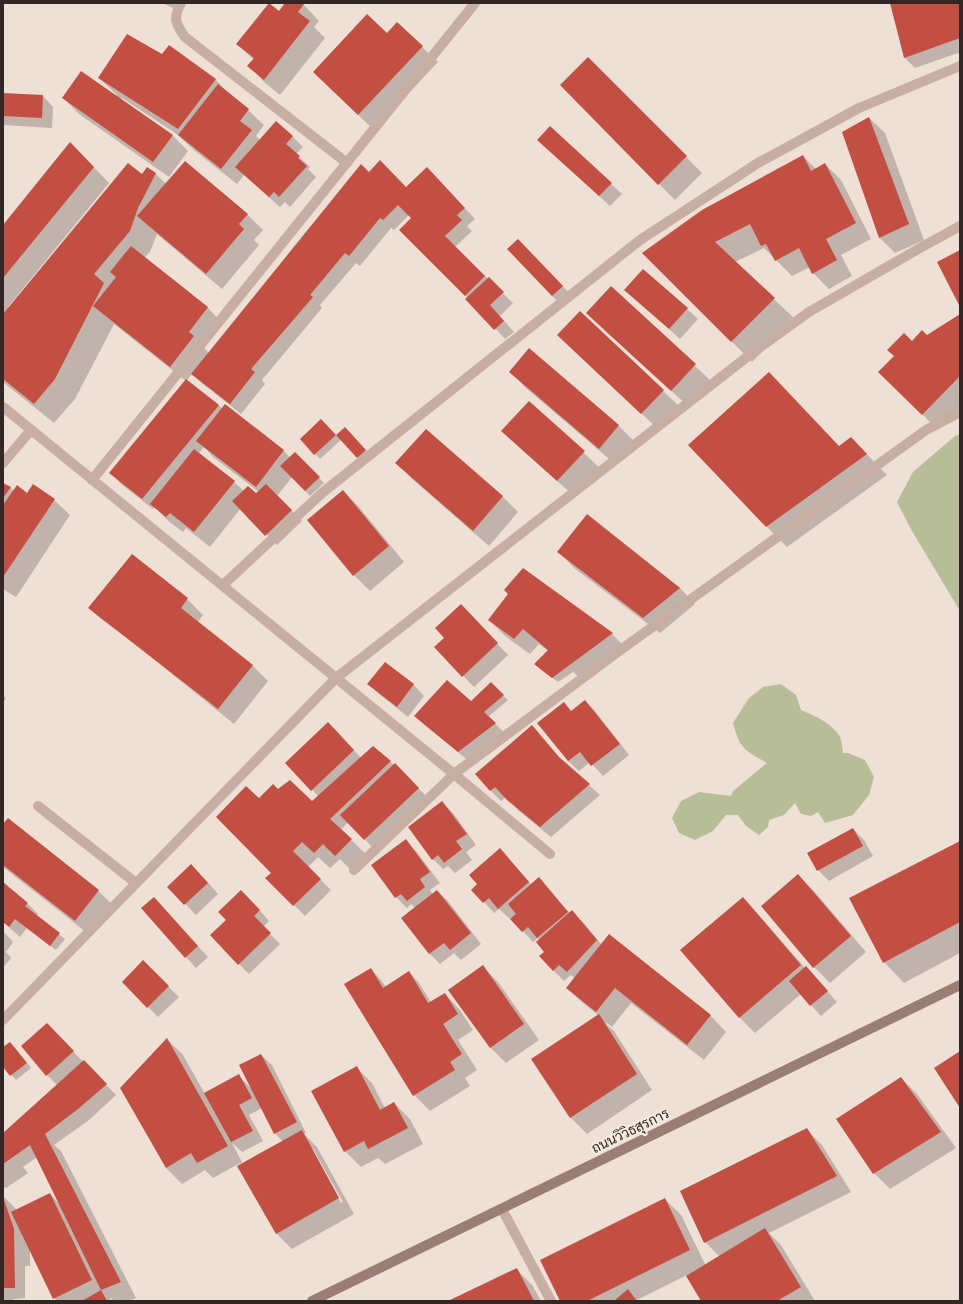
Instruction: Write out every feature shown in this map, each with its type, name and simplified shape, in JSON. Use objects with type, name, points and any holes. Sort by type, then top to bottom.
[{"type":"main road","name":"ถนนวิวิธสุรการ","points":[[312,1301],[960,985]]},
{"type":"street","points":[[181,3],[176,12],[176,24],[185,37],[347,163]]},
{"type":"street","points":[[92,480],[475,3]]},
{"type":"street","points":[[223,585],[322,493],[640,240],[758,163],[859,108],[960,66]]},
{"type":"street","points":[[3,1020],[336,678],[752,353],[809,312],[960,226]]},
{"type":"street","points":[[3,407],[223,585],[550,854]]},
{"type":"street","points":[[354,870],[454,774],[619,651],[926,430],[960,412]]},
{"type":"street","points":[[3,463],[31,430]]},
{"type":"street","points":[[38,806],[136,883]]},
{"type":"street","points":[[502,1209],[551,1301]]},
{"type":"green space","points":[[960,434],[960,611],[912,531],[897,502],[913,472],[955,436]]},
{"type":"green space","points":[[781,684],[796,695],[801,710],[823,720],[837,732],[841,739],[843,753],[848,753],[865,760],[874,777],[869,795],[853,815],[825,823],[818,812],[811,816],[801,814],[795,803],[784,815],[769,820],[768,827],[759,835],[746,826],[738,815],[726,815],[713,831],[695,840],[679,833],[672,818],[681,801],[699,792],[731,796],[733,791],[767,763],[744,748],[738,739],[733,723],[749,698],[763,687]]},
{"type":"building","points":[[269,3],[279,11],[285,3],[302,3],[304,4],[298,12],[310,21],[264,80],[247,66],[254,58],[236,44]]},
{"type":"building","points":[[890,3],[960,3],[960,38],[904,58]]},
{"type":"building","points":[[367,14],[387,33],[397,22],[423,46],[358,115],[313,72]]},
{"type":"building","points":[[127,34],[162,54],[169,45],[216,79],[178,129],[98,78]]},
{"type":"building","points":[[588,57],[687,156],[658,185],[560,85]]},
{"type":"building","points":[[81,71],[173,135],[153,162],[62,98]]},
{"type":"building","points":[[218,84],[249,109],[240,121],[252,130],[221,169],[178,135]]},
{"type":"building","points":[[3,93],[43,95],[42,118],[3,116]]},
{"type":"building","points":[[869,117],[909,224],[879,238],[842,132]]},
{"type":"building","points":[[276,121],[293,136],[286,144],[300,156],[298,158],[307,166],[279,197],[274,192],[269,197],[235,167]]},
{"type":"building","points":[[550,126],[612,183],[599,196],[537,140]]},
{"type":"building","points":[[70,142],[94,167],[3,278],[3,225]]},
{"type":"building","points":[[803,155],[811,171],[825,163],[856,223],[826,239],[837,260],[812,274],[799,248],[775,261],[766,244],[761,246],[750,224],[715,242],[775,298],[731,342],[642,253],[702,210]]},
{"type":"building","points":[[380,160],[406,187],[427,167],[465,208],[457,215],[462,220],[445,236],[485,276],[465,296],[399,230],[411,218],[398,205],[383,220],[380,218],[349,256],[345,253],[310,295],[313,297],[251,369],[255,372],[230,404],[191,374],[361,164],[369,172]]},
{"type":"building","points":[[185,161],[248,214],[239,224],[244,229],[206,274],[137,216]]},
{"type":"building","points":[[128,163],[142,174],[147,167],[156,173],[138,208],[130,231],[94,274],[104,283],[55,379],[34,404],[3,379],[3,314]]},
{"type":"building","points":[[518,239],[563,286],[552,296],[507,249]]},
{"type":"building","points":[[131,246],[208,307],[189,332],[194,336],[170,367],[93,306],[116,277],[110,272]]},
{"type":"building","points":[[960,250],[960,307],[937,262]]},
{"type":"building","points":[[643,269],[688,308],[669,329],[624,290]]},
{"type":"building","points":[[489,277],[504,292],[490,305],[504,321],[494,330],[465,299]]},
{"type":"building","points":[[611,286],[696,364],[671,391],[586,313]]},
{"type":"building","points":[[580,311],[664,390],[641,414],[557,335]]},
{"type":"building","points":[[960,314],[960,376],[922,415],[878,372],[894,356],[887,350],[904,333],[912,341],[922,330],[927,335]]},
{"type":"building","points":[[529,348],[619,425],[599,449],[509,372]]},
{"type":"building","points":[[769,372],[839,446],[851,437],[867,454],[766,527],[688,445]]},
{"type":"building","points":[[186,379],[219,405],[142,499],[109,473]]},
{"type":"building","points":[[529,401],[585,451],[557,481],[501,431]]},
{"type":"building","points":[[225,404],[284,450],[256,487],[196,441]]},
{"type":"building","points":[[321,419],[336,435],[314,455],[300,439]]},
{"type":"building","points":[[345,427],[366,450],[357,458],[336,435]]},
{"type":"building","points":[[426,429],[503,496],[473,531],[395,463]]},
{"type":"building","points":[[194,449],[235,481],[194,532],[170,513],[166,517],[150,504]]},
{"type":"building","points":[[295,452],[320,477],[305,491],[280,466]]},
{"type":"building","points":[[3,483],[11,487],[3,498]]},
{"type":"building","points":[[33,484],[55,499],[3,577],[3,505],[17,485],[27,493]]},
{"type":"building","points":[[266,484],[292,510],[265,536],[232,501],[248,486],[256,493]]},
{"type":"building","points":[[343,490],[389,546],[353,576],[307,520]]},
{"type":"building","points":[[587,514],[680,588],[643,618],[557,552]]},
{"type":"building","points":[[132,554],[188,598],[181,608],[253,665],[218,709],[88,608]]},
{"type":"building","points":[[523,568],[613,633],[552,678],[534,664],[548,650],[523,629],[514,639],[488,620],[508,594],[504,590]]},
{"type":"building","points":[[461,604],[498,643],[462,677],[434,647],[444,638],[435,628]]},
{"type":"building","points":[[385,662],[414,684],[397,707],[367,684]]},
{"type":"building","points":[[447,680],[471,701],[491,682],[504,695],[484,712],[496,723],[458,752],[414,716]]},
{"type":"building","points":[[585,700],[620,744],[591,766],[580,752],[568,761],[537,723],[564,702],[571,711]]},
{"type":"building","points":[[328,722],[354,750],[311,791],[285,763]]},
{"type":"building","points":[[532,725],[559,757],[590,784],[540,827],[507,800],[495,787],[490,791],[475,774]]},
{"type":"building","points":[[373,746],[391,761],[330,819],[352,839],[335,856],[323,844],[314,853],[302,842],[293,851],[321,879],[293,906],[265,878],[271,873],[216,817],[246,786],[259,798],[273,784],[278,789],[290,780],[312,801]]},
{"type":"building","points":[[395,763],[419,788],[364,840],[340,815]]},
{"type":"building","points":[[442,801],[467,834],[456,841],[462,849],[444,863],[438,855],[432,860],[408,827]]},
{"type":"building","points":[[8,818],[99,890],[75,921],[3,865],[3,824]]},
{"type":"building","points":[[853,828],[863,846],[817,871],[807,853]]},
{"type":"building","points":[[406,839],[430,872],[420,879],[425,887],[407,901],[401,894],[395,898],[371,865]]},
{"type":"building","points":[[960,841],[960,922],[883,963],[849,898]]},
{"type":"building","points":[[500,848],[529,882],[498,909],[489,898],[483,903],[471,890],[477,884],[469,875]]},
{"type":"building","points":[[191,864],[208,883],[184,905],[167,887]]},
{"type":"building","points":[[798,874],[851,936],[813,968],[761,906]]},
{"type":"building","points":[[539,877],[568,912],[537,938],[528,927],[522,932],[510,919],[516,914],[508,904]]},
{"type":"building","points":[[3,882],[28,903],[25,906],[60,933],[50,946],[15,919],[9,927],[3,922]]},
{"type":"building","points":[[241,890],[260,910],[254,916],[271,933],[238,965],[210,935],[226,920],[218,912]]},
{"type":"building","points":[[437,890],[471,933],[450,950],[444,943],[429,954],[401,918]]},
{"type":"building","points":[[154,897],[198,946],[185,958],[141,908]]},
{"type":"building","points":[[743,897],[801,965],[739,1018],[680,950]]},
{"type":"building","points":[[572,910],[597,940],[567,972],[559,965],[553,971],[539,956],[544,952],[536,942]]},
{"type":"building","points":[[609,934],[711,1015],[687,1045],[615,988],[596,1012],[566,988]]},
{"type":"building","points":[[143,960],[169,986],[147,1008],[122,982]]},
{"type":"building","points":[[483,965],[524,1024],[490,1048],[448,990]]},
{"type":"building","points":[[806,966],[828,991],[810,1006],[789,981]]},
{"type":"building","points":[[371,968],[383,988],[409,971],[428,1003],[445,993],[458,1014],[443,1024],[462,1054],[450,1062],[455,1070],[413,1096],[344,984]]},
{"type":"building","points":[[599,1014],[637,1074],[570,1118],[531,1059]]},
{"type":"building","points":[[47,1023],[74,1051],[46,1076],[21,1046]]},
{"type":"building","points":[[167,1038],[228,1146],[197,1163],[191,1153],[166,1168],[120,1088]]},
{"type":"building","points":[[10,1042],[27,1063],[10,1076],[3,1067],[3,1047]]},
{"type":"building","points":[[960,1051],[960,1108],[934,1068]]},
{"type":"building","points":[[261,1054],[297,1122],[274,1134],[239,1065]]},
{"type":"building","points":[[84,1060],[107,1084],[78,1109],[45,1134],[121,1282],[101,1290],[30,1145],[3,1164],[3,1133]]},
{"type":"building","points":[[357,1066],[380,1110],[394,1102],[408,1128],[368,1149],[364,1141],[344,1152],[311,1091]]},
{"type":"building","points":[[239,1074],[252,1098],[239,1105],[253,1131],[231,1142],[204,1093]]},
{"type":"building","points":[[901,1077],[941,1132],[873,1174],[836,1119]]},
{"type":"building","points":[[807,1128],[837,1176],[704,1243],[680,1191]]},
{"type":"building","points":[[302,1130],[339,1198],[276,1234],[237,1166]]},
{"type":"building","points":[[50,1193],[92,1280],[53,1299],[11,1212]]},
{"type":"building","points":[[3,1197],[14,1229],[15,1288],[3,1288]]},
{"type":"building","points":[[665,1198],[690,1250],[587,1301],[560,1301],[540,1260]]},
{"type":"building","points":[[765,1228],[801,1287],[777,1301],[701,1301],[686,1276]]},
{"type":"building","points":[[517,1268],[534,1301],[448,1301]]},
{"type":"building","points":[[628,1289],[637,1301],[614,1301]]},
{"type":"building","points":[[101,1290],[107,1301],[82,1301]]}]
